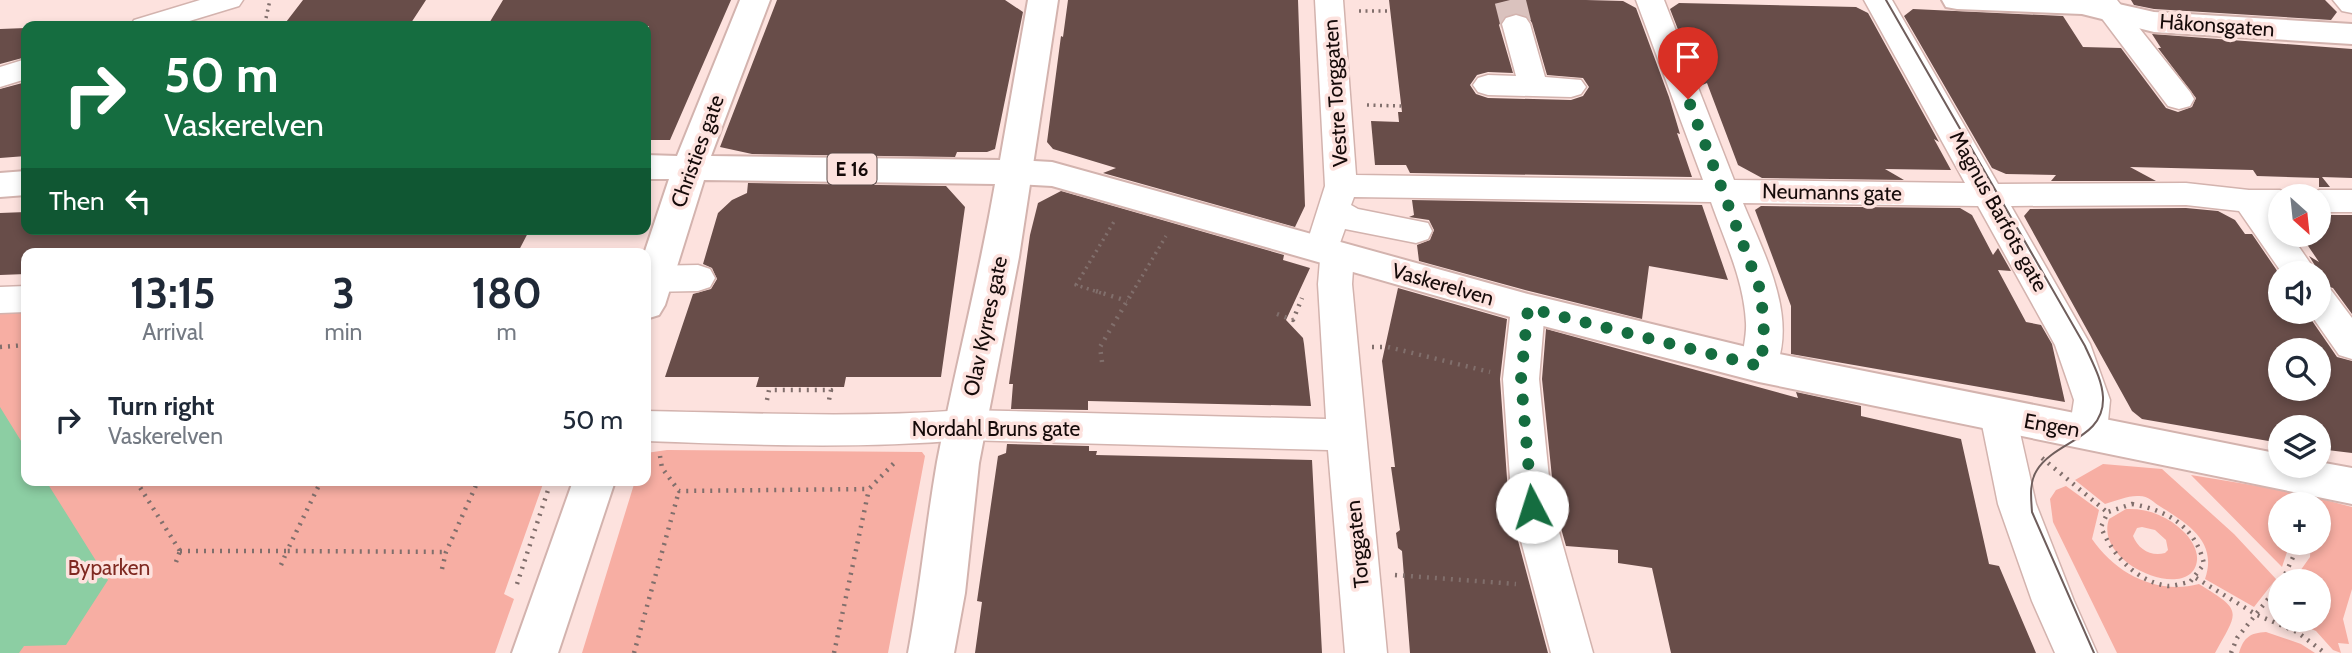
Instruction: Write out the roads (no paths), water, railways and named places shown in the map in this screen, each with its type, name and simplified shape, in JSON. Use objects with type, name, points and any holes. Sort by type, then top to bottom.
[{"type":"main road","name":"Christies gate","points":[[651,279],[689,169],[755,0]]},
{"type":"main road","name":"Olav Kyrres gate","points":[[931,653],[965,425],[999,263],[1043,0]]},
{"type":"main road","name":"Håkonsgaten","points":[[1957,0],[2105,5],[2154,22],[2352,34]]},
{"type":"main road","name":"E 16","points":[[651,167],[1014,172]]},
{"type":"main road","name":"Vaskerelven","points":[[1014,172],[1052,174],[1528,308],[1759,366],[1998,415]]},
{"type":"main road","points":[[0,185],[21,183]]},
{"type":"main road","name":"Engen","points":[[1998,415],[2352,486]]},
{"type":"main road","points":[[535,653],[592,486]]},
{"type":"street","points":[[160,21],[229,0]]},
{"type":"street","name":"Vestre Torggaten","points":[[1329,0],[1337,198],[1329,251]]},
{"type":"street","points":[[1650,0],[1734,191],[1760,289],[1764,316],[1763,354],[1759,366]]},
{"type":"street","name":"Magnus Barfots gate","points":[[1878,0],[2073,344],[2092,400],[2088,432]]},
{"type":"street","points":[[2347,0],[2352,5]]},
{"type":"street","points":[[2105,5],[2179,99]]},
{"type":"street","points":[[1516,24],[1533,85]]},
{"type":"street","points":[[0,78],[21,70]]},
{"type":"street","points":[[1488,85],[1571,87]]},
{"type":"street","name":"Neumanns gate","points":[[1337,198],[1734,191],[1990,195],[2186,194],[2264,201]]},
{"type":"street","points":[[1337,198],[1351,219],[1416,231]]},
{"type":"street","points":[[2264,201],[2294,261]]},
{"type":"street","points":[[2331,201],[2352,201]]},
{"type":"street","points":[[1329,251],[1335,284],[1346,435]]},
{"type":"street","points":[[651,287],[698,278]]},
{"type":"street","points":[[0,300],[21,299]]},
{"type":"street","points":[[1528,308],[1521,379],[1532,507],[1555,583],[1572,653]]},
{"type":"street","points":[[2331,316],[2352,345]]},
{"type":"street","name":"Engen","points":[[1998,415],[2017,504],[2053,601],[2076,653]]},
{"type":"street","name":"Nordahl Bruns gate","points":[[652,437],[965,425],[1346,435]]},
{"type":"street","name":"Torggaten","points":[[1346,435],[1366,653]]},
{"type":"tunnel","points":[[1510,0],[1516,24]]},
{"type":"tram line","points":[[1886,0],[2085,346],[2099,377],[2103,397],[2096,422],[2088,431],[2045,460],[2034,475],[2031,490],[2032,512],[2094,653]]},
{"type":"park label","name":"Byparken","points":[[109,567]]}]
